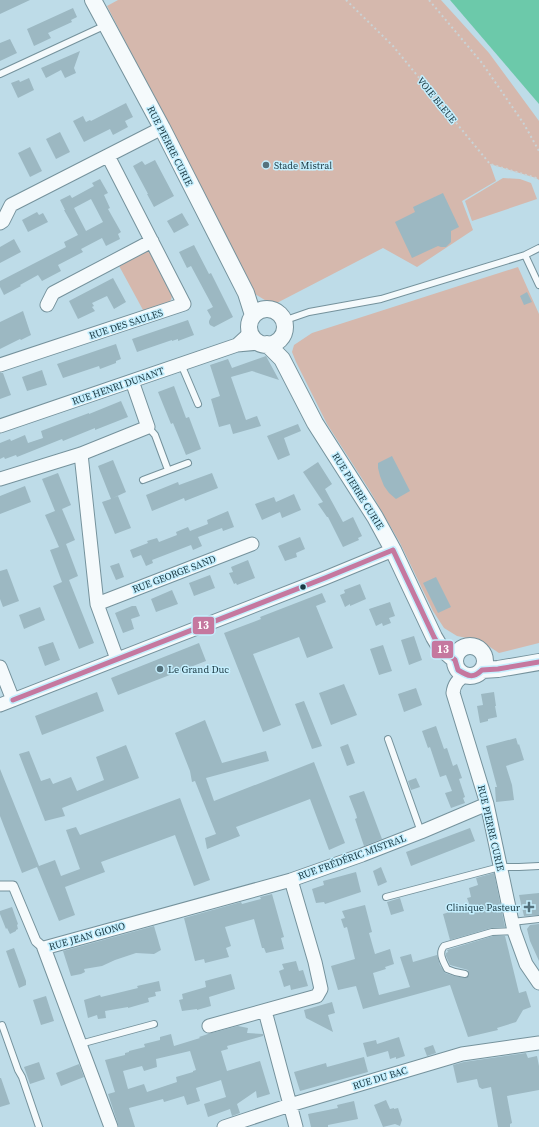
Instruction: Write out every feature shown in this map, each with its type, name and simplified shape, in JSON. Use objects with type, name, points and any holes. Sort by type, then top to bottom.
[{"type":"street","name":"RUE PIERRE CURIE","points":[[93,0],[162,128],[246,293],[259,312]]},
{"type":"street","points":[[0,223],[3,221],[11,205],[162,128]]},
{"type":"street","name":"RUE DES SAULES","points":[[0,365],[184,304],[108,156]]},
{"type":"street","points":[[47,305],[53,293],[152,241]]},
{"type":"street","points":[[270,309],[276,311],[283,321],[283,332],[264,339],[249,323],[259,312],[270,309]]},
{"type":"street","name":"RUE PIERRE CURIE","points":[[264,339],[282,359],[315,422],[375,517],[393,550],[428,626],[440,648],[455,660]]},
{"type":"street","name":"RUE HENRI DUNANT","points":[[0,426],[237,345],[264,339]]},
{"type":"street","points":[[0,479],[81,454],[148,427],[132,381]]},
{"type":"street","points":[[81,454],[97,604],[117,659]]},
{"type":"street","name":"RUE GEORGE SAND","points":[[97,604],[252,544]]},
{"type":"street","points":[[0,705],[393,550]]},
{"type":"street","name":"RUE PIERRE CURIE","points":[[428,626],[438,635],[464,647]]},
{"type":"street","points":[[474,646],[479,648],[483,663],[478,674],[472,676],[466,675],[458,670],[455,660],[456,655],[464,647],[474,646]]},
{"type":"street","points":[[483,663],[498,669],[534,663]]},
{"type":"street","points":[[0,667],[13,700]]},
{"type":"street","name":"RUE PIERRE CURIE","points":[[466,675],[456,682],[453,693],[487,804],[513,926],[526,964],[539,983]]},
{"type":"street","name":"RUE FRÉDÉRIC MISTRAL","points":[[209,1026],[317,996],[321,989],[291,880],[362,855],[487,804]]},
{"type":"street","name":"RUE JEAN GIONO","points":[[111,1127],[44,948],[291,880]]},
{"type":"street","points":[[0,886],[13,886],[36,941],[44,948]]},
{"type":"street","points":[[265,1011],[296,1127]]},
{"type":"street","name":"RUE DU BAC","points":[[224,1127],[290,1105],[462,1054],[539,1043]]},
{"type":"lane","points":[[0,74],[106,25]]},
{"type":"lane","points":[[283,321],[308,312],[381,299],[524,255],[539,248]]},
{"type":"lane","points":[[524,255],[539,285]]},
{"type":"lane","points":[[181,364],[198,404]]},
{"type":"lane","points":[[148,427],[155,435],[168,470]]},
{"type":"lane","points":[[143,480],[188,463]]},
{"type":"lane","points":[[388,739],[421,832]]},
{"type":"lane","points":[[386,897],[500,867],[519,868],[539,866]]},
{"type":"lane","points":[[465,974],[447,969],[442,958],[441,950],[444,946],[539,919]]},
{"type":"lane","points":[[80,1044],[154,1024]]},
{"type":"lane","points":[[2,1025],[39,1127]]},
{"type":"path","name":"VOIE BLEUE","points":[[346,0],[393,46],[490,164],[539,180]]},
{"type":"path","points":[[429,0],[482,63],[524,124],[539,151]]},
{"type":"shaded area","points":[[118,0],[441,0],[489,53],[539,121],[539,180],[490,164],[496,181],[462,201],[473,230],[417,267],[383,248],[273,305],[255,294],[107,6]]},
{"type":"shaded area","points":[[450,0],[539,0],[539,104]]},
{"type":"shaded area","points":[[503,178],[520,179],[531,183],[537,199],[472,221],[465,201]]},
{"type":"shaded area","points":[[144,251],[150,253],[172,296],[168,303],[143,310],[118,264]]},
{"type":"shaded area","points":[[518,267],[539,314],[539,643],[499,653],[481,641],[457,636],[444,628],[433,611],[400,543],[370,491],[327,424],[292,352],[294,345],[312,333]]},
{"type":"building","points":[[0,0],[30,0],[0,14]]},
{"type":"building","points":[[73,8],[77,17],[71,20],[72,22],[48,33],[51,38],[34,46],[27,29]]},
{"type":"building","points":[[10,39],[17,53],[0,61],[0,43]]},
{"type":"building","points":[[80,51],[74,68],[76,73],[65,78],[61,70],[46,78],[41,68]]},
{"type":"building","points":[[29,78],[34,90],[18,98],[11,83],[19,80],[20,82]]},
{"type":"building","points":[[126,103],[133,117],[125,121],[128,127],[113,135],[110,129],[84,142],[73,121],[83,116],[86,122],[91,121]]},
{"type":"building","points":[[60,132],[70,152],[56,159],[46,139]]},
{"type":"building","points":[[30,147],[42,171],[30,177],[18,153]]},
{"type":"building","points":[[155,160],[174,196],[154,207],[133,166],[142,161],[145,165]]},
{"type":"building","points":[[100,179],[108,193],[104,195],[110,208],[108,209],[121,232],[118,234],[120,239],[106,246],[102,238],[81,249],[83,252],[58,265],[61,271],[42,281],[38,275],[4,295],[0,287],[0,281],[66,247],[64,242],[78,235],[60,200],[70,195],[72,198],[94,186],[92,183]],"holes":[[[91,199],[103,222],[86,231],[74,208]]]},
{"type":"building","points":[[443,193],[459,227],[451,231],[451,242],[446,247],[438,246],[412,258],[395,222],[415,212],[413,207]]},
{"type":"building","points":[[37,212],[39,215],[43,213],[48,222],[28,232],[22,220]]},
{"type":"building","points":[[182,213],[189,225],[174,233],[167,221]]},
{"type":"building","points":[[14,239],[21,252],[0,263],[0,247]]},
{"type":"building","points":[[194,245],[209,274],[211,273],[233,317],[214,327],[209,323],[211,317],[207,310],[213,307],[191,266],[187,268],[179,252]]},
{"type":"building","points":[[113,278],[126,302],[114,309],[107,296],[92,303],[94,306],[92,307],[95,311],[78,319],[69,301]]},
{"type":"building","points":[[527,292],[532,302],[524,305],[520,296]]},
{"type":"building","points":[[23,311],[31,335],[0,349],[0,322]]},
{"type":"building","points":[[188,320],[194,335],[178,341],[178,339],[172,340],[137,352],[132,339]]},
{"type":"building","points":[[116,344],[121,359],[116,361],[116,363],[100,369],[99,366],[63,378],[57,364]]},
{"type":"building","points":[[266,356],[279,380],[252,371],[231,377],[246,420],[257,416],[261,426],[233,434],[230,424],[219,427],[211,399],[220,396],[210,365],[228,359],[232,368]]},
{"type":"building","points":[[42,370],[47,385],[27,391],[22,377]]},
{"type":"building","points":[[0,373],[3,373],[11,395],[0,399]]},
{"type":"building","points":[[174,386],[186,418],[189,417],[201,449],[186,455],[158,392]]},
{"type":"building","points":[[121,401],[128,417],[63,441],[62,439],[17,457],[16,455],[5,459],[4,457],[0,459],[0,443],[10,439],[11,441],[25,435],[28,443],[43,438],[41,431]]},
{"type":"building","points":[[298,424],[301,431],[284,438],[290,455],[278,460],[267,436]]},
{"type":"building","points":[[392,456],[410,491],[396,499],[384,486],[378,468],[378,463]]},
{"type":"building","points":[[113,460],[126,492],[113,498],[118,496],[131,528],[115,534],[102,502],[111,499],[98,466]]},
{"type":"building","points":[[318,462],[332,484],[325,489],[343,522],[353,517],[362,536],[358,538],[359,540],[343,547],[328,517],[318,504],[323,502],[303,472]]},
{"type":"building","points":[[58,473],[71,505],[62,509],[75,540],[66,544],[78,576],[69,580],[94,643],[79,649],[53,586],[62,582],[50,550],[59,547],[45,515],[55,511],[42,479]]},
{"type":"building","points":[[212,473],[218,488],[185,501],[184,498],[152,511],[146,495],[178,482],[179,485]]},
{"type":"building","points":[[25,486],[31,502],[0,514],[0,496]]},
{"type":"building","points":[[294,494],[301,510],[282,518],[280,512],[262,520],[255,504],[274,497],[276,502]]},
{"type":"building","points":[[228,511],[234,527],[223,531],[222,528],[198,537],[202,546],[193,550],[191,545],[152,560],[153,563],[146,566],[141,555],[133,558],[130,550],[148,543],[147,541],[157,538],[159,542],[177,535],[176,532],[188,527],[190,531],[208,524],[207,520]]},
{"type":"building","points":[[300,537],[305,549],[296,553],[297,557],[285,561],[278,546]]},
{"type":"building","points":[[248,560],[255,578],[237,585],[236,583],[234,584],[229,573],[233,572],[231,567]]},
{"type":"building","points":[[119,563],[124,577],[116,580],[110,566]]},
{"type":"building","points":[[7,569],[19,601],[3,607],[0,599],[0,571]]},
{"type":"building","points":[[210,575],[215,588],[194,596],[189,583]]},
{"type":"building","points":[[436,577],[451,607],[438,613],[423,583]]},
{"type":"building","points":[[360,584],[366,599],[345,607],[340,595],[345,593],[344,590]]},
{"type":"building","points":[[172,590],[178,604],[156,612],[151,599]]},
{"type":"building","points":[[322,593],[326,602],[316,606],[333,648],[307,658],[299,637],[253,654],[281,725],[263,732],[224,633],[261,619],[260,617]]},
{"type":"building","points":[[390,602],[395,616],[389,618],[391,623],[383,626],[382,623],[376,626],[369,609]]},
{"type":"building","points":[[132,606],[136,606],[140,616],[131,619],[134,629],[123,633],[115,613]]},
{"type":"building","points":[[40,607],[45,620],[24,629],[19,615]]},
{"type":"building","points":[[414,636],[422,660],[409,665],[401,640]]},
{"type":"building","points":[[53,642],[60,660],[45,666],[38,647]]},
{"type":"building","name":"Le Grand Duc","points":[[199,643],[206,661],[118,695],[111,678]]},
{"type":"building","points":[[383,645],[392,671],[379,675],[370,649]]},
{"type":"building","points":[[344,684],[357,715],[331,725],[319,693]]},
{"type":"building","points":[[416,688],[422,705],[404,712],[398,694]]},
{"type":"building","points":[[97,692],[104,711],[42,735],[35,716]]},
{"type":"building","points":[[494,692],[497,717],[480,723],[477,706],[483,705],[481,694]]},
{"type":"building","points":[[304,701],[322,746],[312,749],[295,704]]},
{"type":"building","points":[[205,720],[222,763],[266,751],[269,761],[206,778],[214,801],[314,762],[345,843],[329,850],[310,799],[236,827],[240,836],[207,849],[205,838],[216,834],[195,781],[192,782],[190,771],[175,733]]},
{"type":"building","points":[[436,726],[444,749],[447,748],[453,766],[457,764],[462,778],[459,779],[465,797],[463,798],[465,803],[451,808],[445,793],[452,791],[446,775],[440,777],[430,747],[428,748],[422,731]]},
{"type":"building","points":[[516,738],[524,760],[506,766],[512,785],[514,800],[496,802],[495,787],[497,787],[486,746]]},
{"type":"building","points":[[348,744],[355,763],[347,766],[340,747]]},
{"type":"building","points":[[126,745],[139,778],[62,808],[65,816],[45,821],[19,754],[29,751],[41,781],[50,778],[53,784],[71,777],[77,791],[104,780],[96,757]]},
{"type":"building","points":[[0,769],[39,866],[55,860],[61,876],[80,869],[66,830],[76,827],[80,835],[180,798],[210,880],[194,886],[175,835],[101,862],[105,872],[65,887],[75,915],[59,921],[37,867],[22,873],[0,816]]},
{"type":"building","points":[[416,778],[420,787],[411,790],[408,781]]},
{"type":"building","points":[[364,791],[382,839],[364,846],[355,819],[357,818],[356,814],[349,796]]},
{"type":"building","points":[[470,828],[475,841],[411,866],[406,852]]},
{"type":"building","points":[[381,867],[387,882],[378,886],[373,871]]},
{"type":"building","points":[[356,872],[361,892],[325,904],[324,902],[316,903],[312,889],[324,885],[323,881]]},
{"type":"building","points":[[494,873],[505,927],[491,928],[450,940],[443,914],[470,906],[467,898],[471,897],[469,888],[478,885],[476,878]]},
{"type":"building","points":[[539,893],[539,915],[524,916],[519,895]]},
{"type":"building","points":[[272,894],[284,937],[281,938],[284,949],[266,953],[264,948],[262,948],[254,919],[225,927],[231,946],[226,948],[229,957],[205,963],[204,959],[195,961],[184,918],[241,902],[242,904],[261,899],[260,897]]},
{"type":"building","points":[[400,898],[404,911],[391,915],[387,902]]},
{"type":"building","points":[[365,905],[372,932],[369,933],[375,954],[390,949],[394,964],[385,967],[386,969],[373,973],[379,995],[410,987],[400,957],[411,954],[413,962],[437,955],[440,965],[445,973],[466,978],[469,975],[468,970],[450,965],[446,956],[446,953],[448,952],[447,950],[493,936],[505,936],[519,993],[526,991],[531,1007],[523,1010],[516,1022],[497,1028],[498,1030],[468,1037],[450,985],[363,1009],[356,986],[338,990],[331,966],[355,959],[347,927],[344,928],[341,919],[345,918],[342,911]]},
{"type":"building","points":[[12,907],[18,924],[18,929],[10,934],[7,928],[6,929],[0,911]]},
{"type":"building","points":[[539,924],[539,961],[530,941],[527,929],[530,925]]},
{"type":"building","points":[[154,926],[161,950],[154,954],[136,953],[102,966],[84,969],[85,972],[71,976],[63,951]]},
{"type":"building","points":[[14,948],[26,981],[26,985],[19,988],[6,951]]},
{"type":"building","points":[[296,961],[299,971],[303,970],[308,986],[291,990],[290,985],[284,987],[279,971],[284,969],[282,964]]},
{"type":"building","points":[[231,974],[235,989],[209,997],[211,1006],[197,1010],[182,1011],[179,1000],[183,999],[182,994],[206,987],[205,981]]},
{"type":"building","points":[[159,981],[161,991],[155,992],[156,996],[148,998],[149,1002],[128,1008],[105,1011],[106,1018],[98,1019],[97,1015],[88,1018],[84,1000],[100,995],[101,997],[138,988],[137,986]]},
{"type":"building","points":[[46,996],[54,1021],[41,1025],[33,1000]]},
{"type":"building","points":[[332,1002],[335,1013],[328,1015],[333,1032],[306,1018],[304,1010]]},
{"type":"building","points":[[238,1026],[248,1028],[247,1033],[263,1034],[263,1036],[227,1046],[228,1049],[221,1051],[227,1071],[260,1061],[270,1094],[257,1098],[256,1091],[237,1104],[240,1113],[232,1116],[230,1109],[208,1117],[204,1104],[226,1097],[221,1080],[196,1088],[200,1101],[187,1105],[184,1096],[164,1102],[163,1099],[129,1108],[135,1127],[119,1127],[108,1094],[115,1092],[105,1060],[125,1055],[125,1053],[129,1051],[145,1047],[144,1044],[160,1040],[160,1037],[171,1034],[174,1046],[208,1034]],"holes":[[[190,1051],[196,1070],[176,1077],[177,1082],[147,1092],[144,1084],[128,1089],[123,1071],[142,1066],[144,1071],[157,1067],[156,1059]]]},
{"type":"building","points":[[399,1037],[405,1056],[390,1059],[388,1051],[367,1057],[363,1043],[376,1040],[377,1044]]},
{"type":"building","points":[[433,1045],[436,1053],[427,1056],[424,1048]]},
{"type":"building","points":[[526,1053],[528,1058],[537,1056],[539,1066],[539,1090],[507,1096],[512,1123],[510,1124],[510,1127],[498,1127],[491,1087],[482,1089],[479,1087],[477,1079],[457,1083],[453,1065]]},
{"type":"building","points":[[364,1057],[368,1072],[300,1091],[294,1072],[326,1063],[327,1067]]},
{"type":"building","points":[[39,1062],[45,1079],[30,1084],[24,1067]]},
{"type":"building","points":[[79,1064],[84,1077],[61,1086],[56,1073]]},
{"type":"building","points":[[0,1078],[10,1104],[0,1107]]},
{"type":"building","points":[[386,1100],[390,1109],[398,1108],[402,1120],[400,1126],[395,1124],[383,1127],[374,1105]]},
{"type":"building","points":[[354,1101],[358,1119],[328,1125],[328,1127],[311,1127],[308,1114],[338,1108],[337,1105]]},
{"type":"transit line","name":"13","points":[[393,550],[434,637],[440,647],[455,660],[458,670],[473,676],[482,670],[498,669],[539,662]]},
{"type":"transit line","name":"13","points":[[13,700],[393,550]]},
{"type":"place","name":"Stade Mistral","points":[[266,165]]},
{"type":"place","name":"Le Grand Duc","points":[[160,669]]},
{"type":"place","name":"Clinique Pasteur","points":[[529,907]]}]
